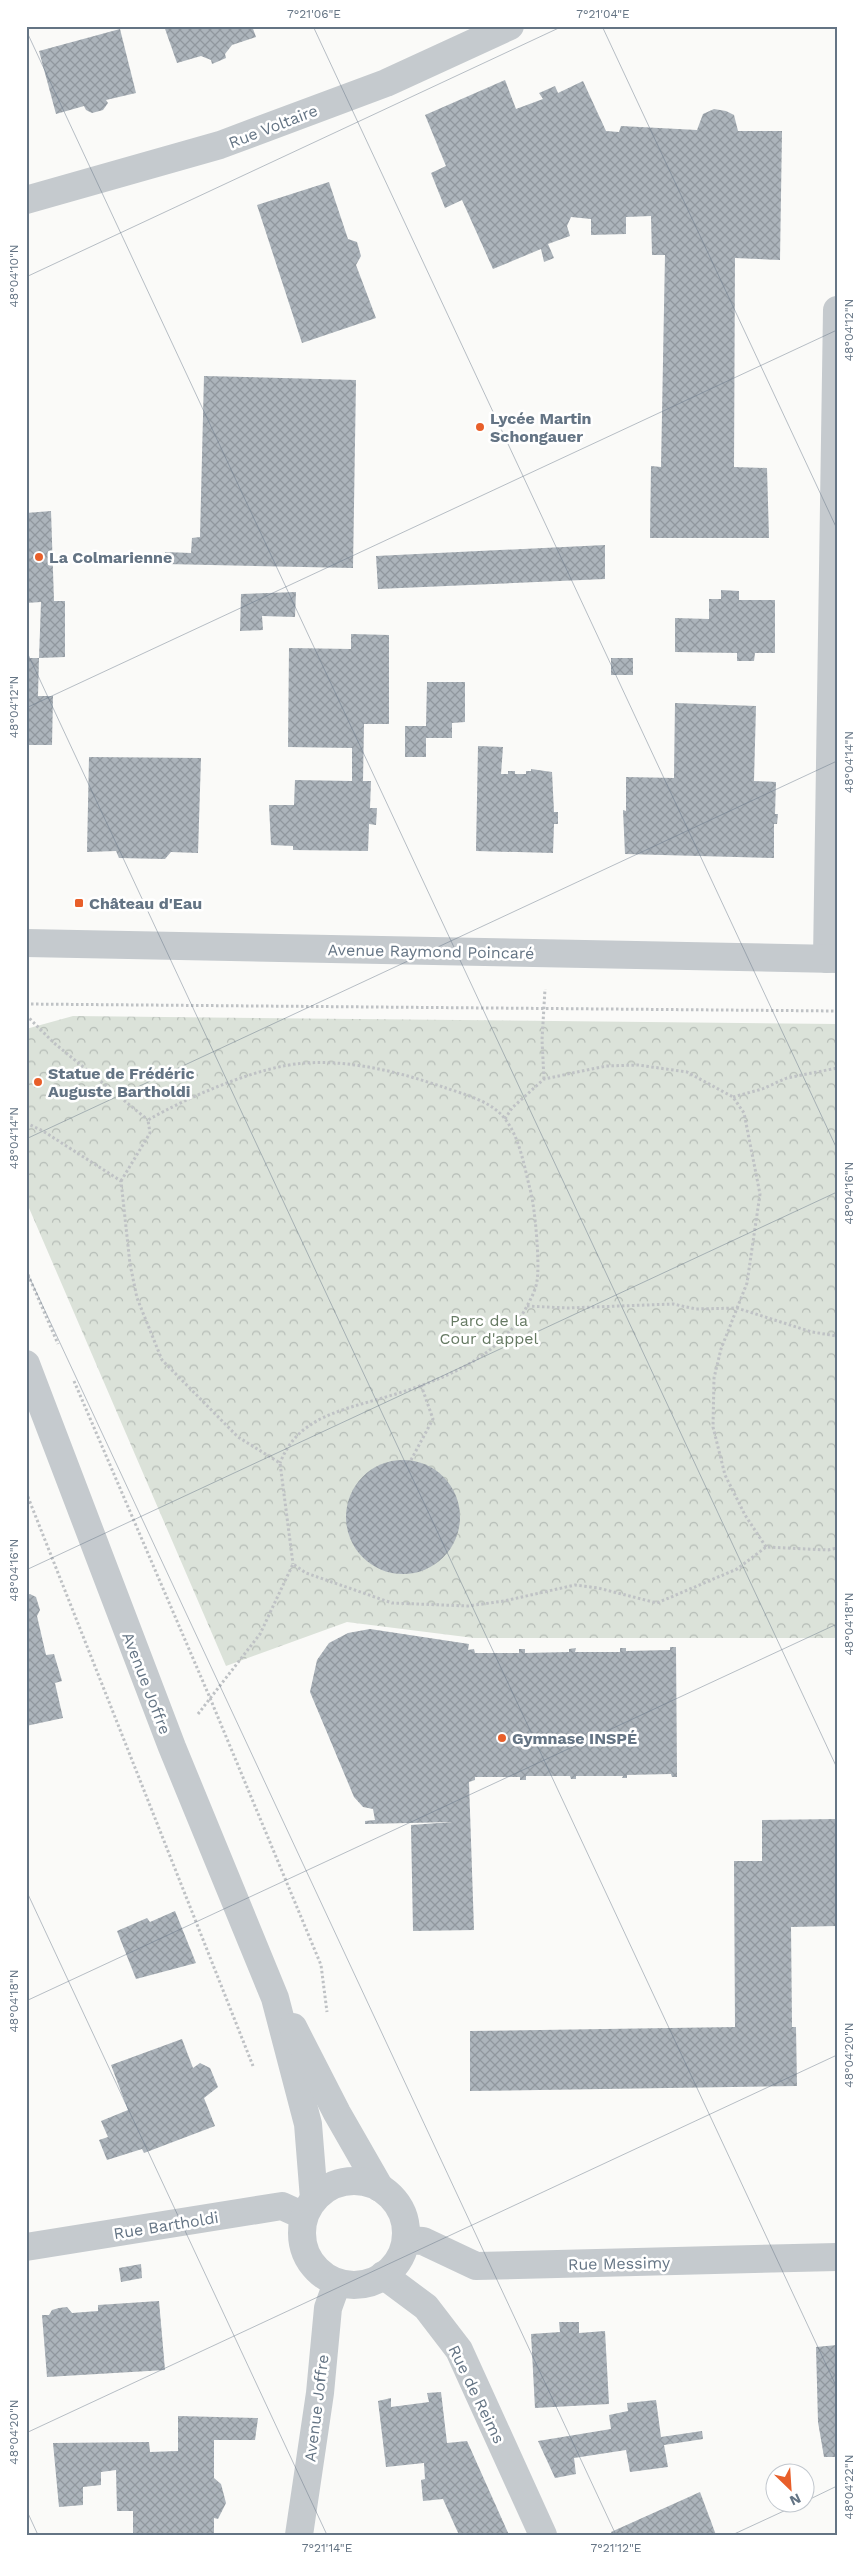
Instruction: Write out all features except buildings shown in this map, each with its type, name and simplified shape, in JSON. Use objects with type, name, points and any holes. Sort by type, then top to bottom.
[{"type":"street","name":"Rue Voltaire","points":[[26,200],[220,145],[386,83],[510,26]]},
{"type":"street","points":[[832,959],[837,310]]},
{"type":"street","name":"Avenue Raymond Poincaré","points":[[26,943],[832,959]]},
{"type":"street","name":"Avenue Joffre","points":[[26,1364],[172,1747],[275,1998],[308,2124],[309,2208]]},
{"type":"street","name":"Avenue Joffre","points":[[275,1998],[298,2034],[337,2113],[380,2188]]},
{"type":"street","points":[[352,2180],[370,2183],[380,2188],[398,2205],[405,2222],[406,2240],[400,2257],[389,2272],[373,2282],[355,2285],[337,2283],[321,2274],[309,2260],[302,2243],[301,2225],[309,2208],[334,2184],[352,2180]]},
{"type":"street","name":"Rue Bartholdi","points":[[26,2247],[282,2206],[309,2208]]},
{"type":"street","name":"Rue Messimy","points":[[406,2240],[423,2241],[476,2266],[837,2257]]},
{"type":"street","name":"Rue de Reims","points":[[383,2275],[426,2307],[458,2350],[543,2535]]},
{"type":"street","name":"Avenue Joffre","points":[[299,2535],[320,2392],[328,2308],[337,2283]]},
{"type":"path","points":[[544,1079],[546,954]]},
{"type":"path","points":[[26,1004],[837,1011]]},
{"type":"path","points":[[26,1015],[54,1042],[148,1120],[150,1133],[121,1181],[130,1264],[137,1298],[162,1360],[238,1437],[280,1463]]},
{"type":"path","points":[[148,1120],[178,1103],[202,1093],[278,1067],[305,1063],[363,1066],[416,1078],[488,1105],[505,1119],[520,1150],[534,1201],[537,1282],[527,1306],[490,1352],[458,1370],[421,1386],[356,1406],[309,1425],[287,1446],[280,1463],[293,1564],[260,1634],[172,1747]]},
{"type":"path","points":[[505,1119],[512,1108],[544,1079],[606,1066],[638,1065],[687,1072],[732,1097],[744,1113],[760,1194],[747,1283],[721,1349],[714,1378],[713,1427],[725,1476],[745,1515],[766,1547]]},
{"type":"path","points":[[732,1097],[762,1089],[787,1078],[837,1068]]},
{"type":"path","points":[[26,1123],[43,1131],[121,1181]]},
{"type":"path","points":[[26,1270],[61,1350]]},
{"type":"path","points":[[527,1306],[567,1308],[673,1304],[696,1309],[737,1308],[812,1332],[837,1336]]},
{"type":"path","points":[[72,1376],[210,1698],[321,1964],[327,2016]]},
{"type":"path","points":[[411,1460],[433,1419],[421,1386]]},
{"type":"path","points":[[26,1492],[255,2071]]},
{"type":"path","points":[[293,1564],[313,1576],[392,1603],[468,1606],[504,1601],[575,1585],[598,1588],[657,1603],[736,1569],[766,1547],[828,1550],[837,1548]]},
{"type":"green space","name":"Parc de la Cour d'appel","points":[[73,1016],[837,1024],[837,1638],[474,1638],[347,1622],[226,1666],[26,1201],[26,1029]]},
{"type":"place","name":"Lycée Martin Schongauer","points":[[480,427]]},
{"type":"place","name":"La Colmarienne","points":[[39,557]]},
{"type":"place","name":"Château d'Eau","points":[[79,903]]},
{"type":"place","name":"Statue de Frédéric Auguste Bartholdi","points":[[38,1082]]},
{"type":"place","name":"Gymnase INSPÉ","points":[[502,1738]]}]
